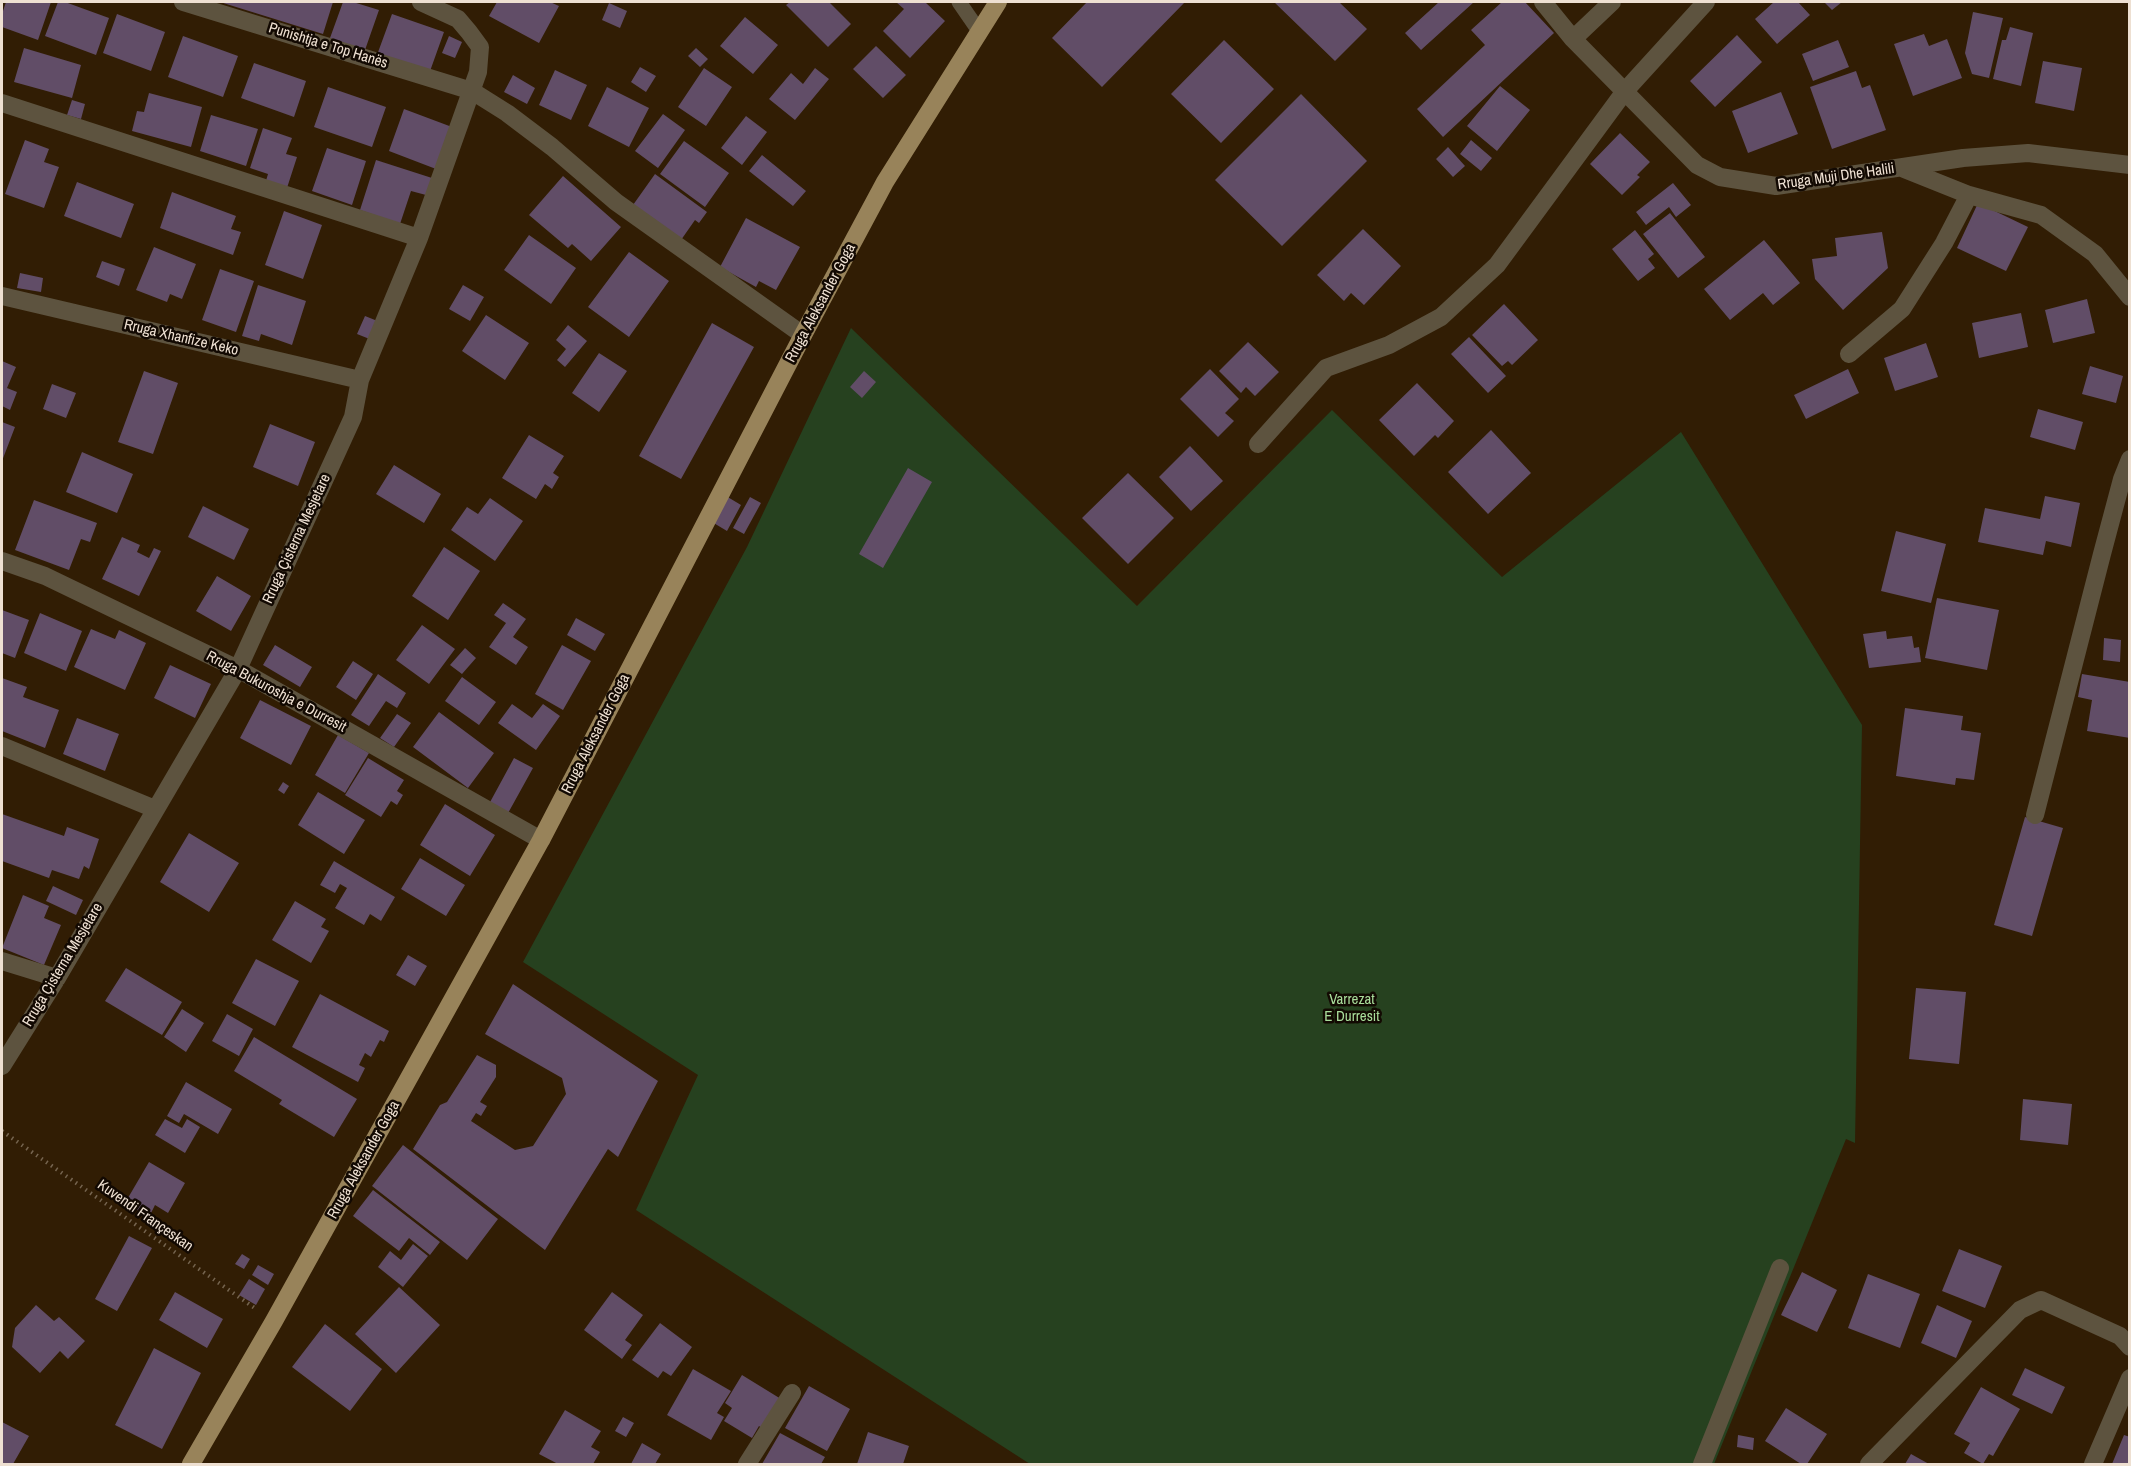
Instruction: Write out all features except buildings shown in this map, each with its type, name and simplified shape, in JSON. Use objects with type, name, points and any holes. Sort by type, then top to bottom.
[{"type":"main road","name":"Rruga Aleksander Goga","points":[[192,1464],[541,840],[803,334],[885,182],[998,2]]},
{"type":"street","name":"Punishtja e Top Hanës","points":[[183,2],[472,91],[507,113],[552,147],[616,202],[803,334]]},
{"type":"street","name":"Rruga Çisterna Mesjetare","points":[[2,1066],[57,978],[238,669],[353,417],[360,380],[419,238],[478,72],[480,47],[458,19],[421,2]]},
{"type":"street","name":"Rruga Muji Dhe Halili","points":[[1543,2],[1573,39],[1697,165],[1720,177],[1776,186],[1963,158],[2028,153],[2130,165]]},
{"type":"street","points":[[1573,39],[1612,2]]},
{"type":"street","points":[[1258,444],[1326,368],[1389,345],[1441,317],[1497,265],[1625,92],[1706,2]]},
{"type":"street","points":[[2,103],[419,238]]},
{"type":"street","points":[[1902,168],[1969,195],[2041,216],[2095,254],[2130,297]]},
{"type":"street","points":[[1848,354],[1902,309],[1944,243],[1969,195]]},
{"type":"street","name":"Rruga Xhanfize Keko","points":[[2,296],[360,380]]},
{"type":"street","points":[[2035,815],[2122,479],[2130,459]]},
{"type":"street","name":"Rruga Bukuroshja e Durresit","points":[[2,561],[45,576],[238,669],[541,840]]},
{"type":"street","points":[[2,746],[155,809]]},
{"type":"street","points":[[2,961],[57,978]]},
{"type":"street","points":[[1702,1464],[1780,1268]]},
{"type":"street","points":[[1869,1464],[2020,1310],[2041,1300],[2120,1336],[2130,1347]]},
{"type":"street","points":[[2093,1464],[2130,1378]]},
{"type":"street","points":[[747,1464],[792,1393]]},
{"type":"lane","points":[[959,2],[979,31]]},
{"type":"path","name":"Kuvendi Françeskan","points":[[2,1131],[274,1321]]},
{"type":"green space","name":"Varrezat E Durresit","points":[[851,328],[1137,606],[1332,410],[1502,577],[1681,432],[1862,725],[1855,1143],[1846,1139],[1714,1464],[1030,1464],[636,1210],[698,1075],[523,962],[747,547]]}]
